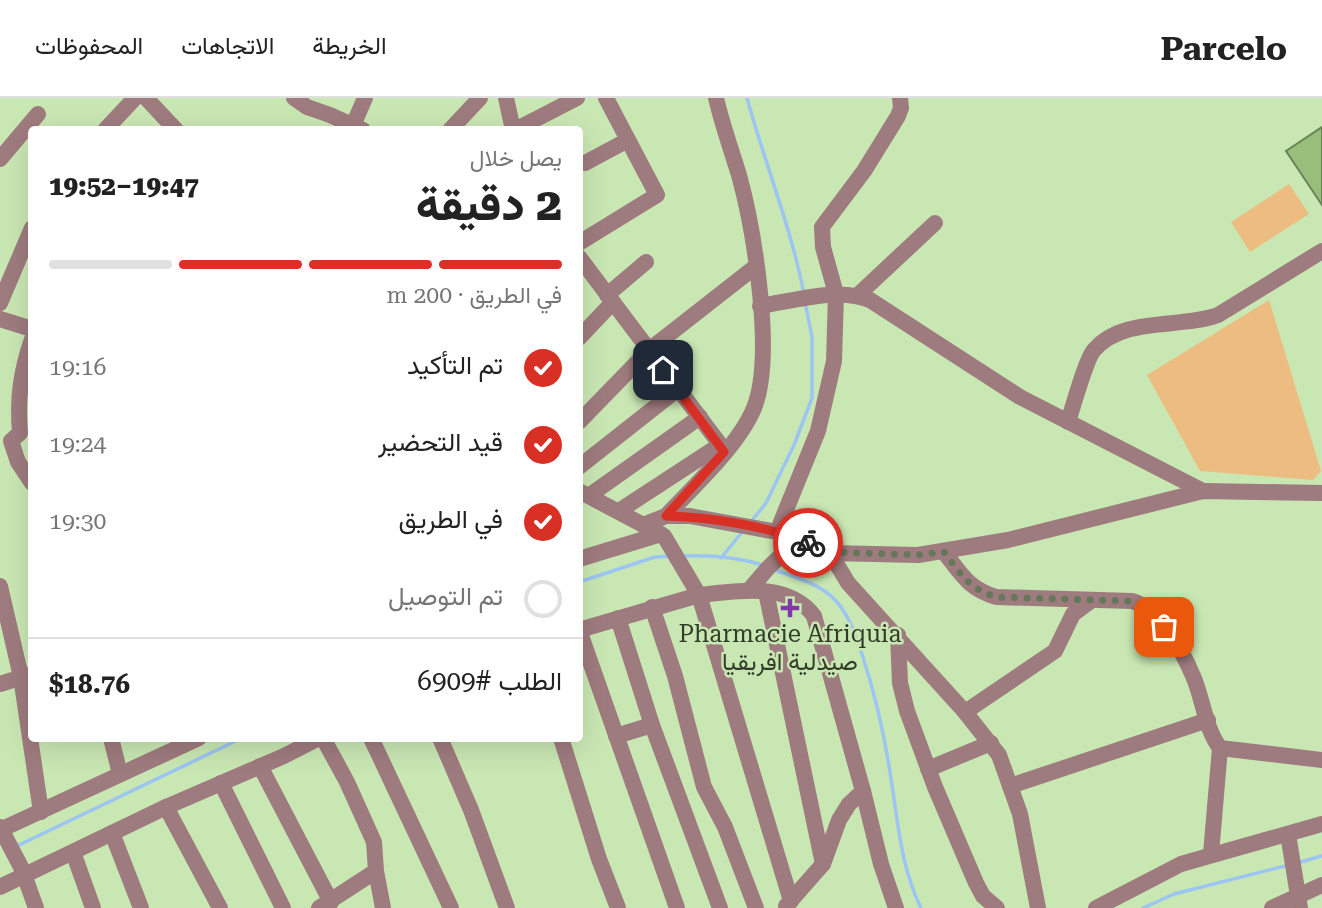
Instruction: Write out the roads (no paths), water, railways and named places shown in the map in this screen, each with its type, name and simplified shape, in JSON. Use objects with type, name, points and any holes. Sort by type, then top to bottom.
[{"type":"street","points":[[110,126],[135,98]]},
{"type":"street","points":[[146,98],[172,126]]},
{"type":"street","points":[[294,98],[307,107],[351,126]]},
{"type":"street","points":[[356,126],[365,98]]},
{"type":"street","points":[[454,126],[480,98]]},
{"type":"street","points":[[522,126],[577,98]]},
{"type":"street","points":[[583,241],[657,195],[606,98]]},
{"type":"street","points":[[666,516],[722,448],[740,432],[754,409],[761,384],[764,345],[747,212],[716,98]]},
{"type":"street","points":[[777,532],[818,431],[834,361],[822,228],[864,171],[898,116],[900,98]]},
{"type":"street","points":[[508,99],[513,126]]},
{"type":"street","points":[[0,159],[38,114]]},
{"type":"street","points":[[583,163],[628,140]]},
{"type":"street","points":[[858,295],[935,223]]},
{"type":"street","points":[[0,303],[28,237]]},
{"type":"street","points":[[1068,422],[1093,351],[1105,341],[1135,328],[1193,322],[1218,315],[1322,251]]},
{"type":"street","points":[[583,333],[610,298],[646,262]]},
{"type":"street","points":[[583,265],[722,448]]},
{"type":"street","points":[[583,418],[649,350],[755,267]]},
{"type":"street","points":[[760,306],[830,295],[858,295],[870,300],[1020,397],[1203,491]]},
{"type":"street","points":[[0,319],[28,328]]},
{"type":"street","points":[[28,350],[21,370],[18,412],[20,433],[11,440],[18,462],[28,476]]},
{"type":"street","points":[[583,464],[678,389]]},
{"type":"street","points":[[700,417],[585,493],[662,535],[699,596],[788,904]]},
{"type":"street","points":[[619,511],[722,448]]},
{"type":"street","points":[[643,525],[666,516],[690,516],[777,532],[793,544],[830,552],[918,555],[1021,537],[1203,491],[1322,493]]},
{"type":"street","points":[[583,558],[662,535]]},
{"type":"street","points":[[749,590],[793,544]]},
{"type":"street","points":[[830,552],[848,583],[898,635],[991,743],[1005,769],[1020,814],[1038,908]]},
{"type":"street","points":[[944,552],[966,581],[979,592],[996,597],[1132,601],[1155,613],[1193,675],[1220,748],[1211,854]]},
{"type":"street","points":[[0,586],[26,675],[28,693]]},
{"type":"street","points":[[583,629],[652,607],[699,596],[749,590],[797,600],[808,607],[814,616],[881,864],[896,908]]},
{"type":"street","points":[[766,592],[823,864]]},
{"type":"street","points":[[965,712],[1055,651],[1073,614],[1092,600]]},
{"type":"street","points":[[652,607],[676,676],[704,787],[725,827],[756,908]]},
{"type":"street","points":[[618,618],[652,725],[720,908]]},
{"type":"street","points":[[898,635],[903,696],[928,769],[976,883],[983,896],[997,908]]},
{"type":"street","points":[[583,641],[677,908]]},
{"type":"street","points":[[0,684],[26,675]]},
{"type":"street","points":[[1010,786],[1208,720]]},
{"type":"street","points":[[616,736],[652,725]]},
{"type":"street","points":[[33,742],[41,812]]},
{"type":"street","points":[[112,742],[120,774]]},
{"type":"street","points":[[36,908],[23,872],[2,832],[189,742]]},
{"type":"street","points":[[0,887],[23,872],[73,852],[312,742]]},
{"type":"street","points":[[323,742],[347,782],[374,842],[383,908]]},
{"type":"street","points":[[372,742],[450,908]]},
{"type":"street","points":[[442,742],[481,834],[507,908]]},
{"type":"street","points":[[562,742],[599,859],[618,908]]},
{"type":"street","points":[[928,769],[991,743]]},
{"type":"street","points":[[1220,748],[1322,760]]},
{"type":"street","points":[[260,766],[325,905],[376,872]]},
{"type":"street","points":[[221,783],[283,908]]},
{"type":"street","points":[[788,904],[823,864],[839,820],[849,804],[863,791]]},
{"type":"street","points":[[166,807],[220,908]]},
{"type":"street","points":[[1096,908],[1162,873],[1211,854],[1289,841],[1322,824]]},
{"type":"street","points":[[112,833],[141,908]]},
{"type":"street","points":[[1289,841],[1298,902]]},
{"type":"street","points":[[73,852],[93,908]]},
{"type":"street","points":[[1272,908],[1298,902],[1322,886]]},
{"type":"waterway","points":[[747,98],[792,244],[804,294]]},
{"type":"waterway","points":[[750,523],[766,503],[794,445],[812,398],[812,337],[805,302]]},
{"type":"waterway","points":[[721,558],[743,531]]},
{"type":"waterway","points":[[583,581],[655,557],[672,556]]},
{"type":"waterway","points":[[683,556],[724,557],[765,566]]},
{"type":"waterway","points":[[775,570],[808,582],[830,595],[852,626],[875,700],[886,747],[905,861],[921,908]]},
{"type":"waterway","points":[[17,846],[234,742]]},
{"type":"waterway","points":[[1297,863],[1322,856]]},
{"type":"waterway","points":[[1143,908],[1174,894],[1289,865]]},
{"type":"place","name":"Pharmacie Afriquia صيدلية افريقيا","points":[[790,608]]}]
